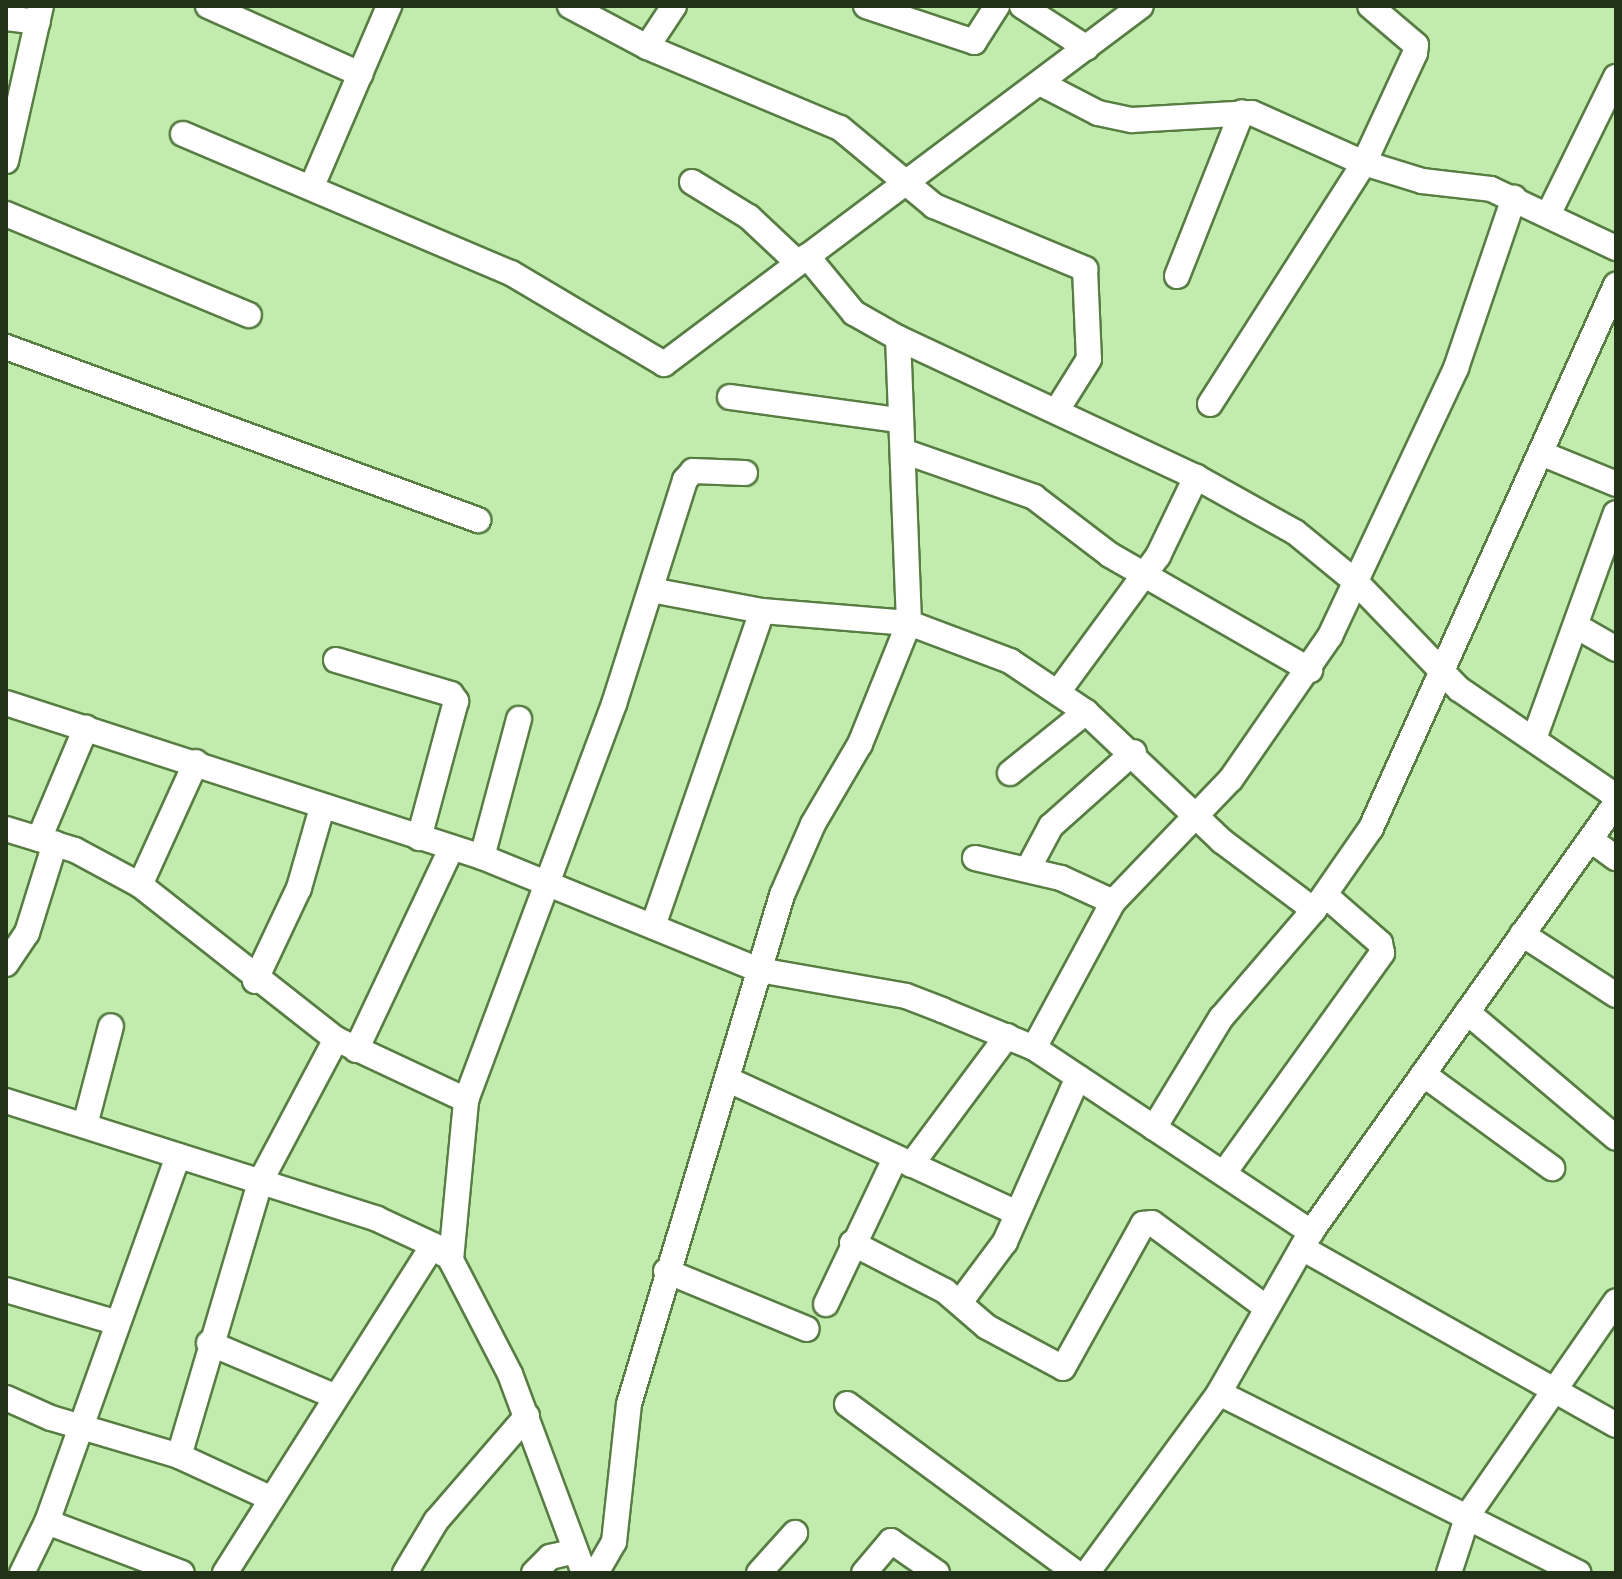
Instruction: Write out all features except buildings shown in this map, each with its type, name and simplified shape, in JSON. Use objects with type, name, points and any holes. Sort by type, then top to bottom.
[{"type":"street","points":[[208,6],[360,74]]},
{"type":"street","points":[[312,186],[389,6]]},
{"type":"street","points":[[570,6],[647,47],[840,128],[904,185],[934,206],[1088,272],[1089,359],[1057,410]]},
{"type":"street","points":[[647,47],[674,6]]},
{"type":"street","points":[[866,6],[974,42],[997,6]]},
{"type":"street","points":[[1022,6],[1087,48]]},
{"type":"street","points":[[183,134],[312,186],[511,273],[664,364],[1141,6]]},
{"type":"street","points":[[1210,404],[1364,163],[1416,45],[1370,6]]},
{"type":"street","points":[[6,18],[40,14],[16,76],[6,161]]},
{"type":"street","points":[[1548,215],[1616,77]]},
{"type":"street","points":[[1040,83],[1098,113],[1132,120],[1242,112],[1364,163],[1514,198],[1616,248]]},
{"type":"street","points":[[1177,276],[1242,112]]},
{"type":"street","points":[[692,182],[749,217],[802,259],[854,313],[898,338],[1196,477],[1295,532],[1357,583],[1443,673],[1615,803],[1307,1240],[1219,1393],[1087,1573]]},
{"type":"street","points":[[1034,1048],[1113,902],[1196,817],[1267,734],[1310,670],[1357,583],[1456,368],[1514,198]]},
{"type":"street","points":[[6,214],[249,315]]},
{"type":"street","points":[[1154,1128],[1247,983],[1320,902],[1371,828],[1543,454],[1616,285]]},
{"type":"street","points":[[596,1573],[614,1542],[629,1404],[666,1271],[729,1080],[759,970],[807,838],[860,744],[909,623],[898,338]]},
{"type":"street","points":[[6,347],[478,520]]},
{"type":"street","points":[[730,397],[899,420]]},
{"type":"street","points":[[903,451],[1034,497],[1145,575],[1310,670]]},
{"type":"street","points":[[1543,454],[1616,484]]},
{"type":"street","points":[[225,1573],[334,1396],[442,1253],[466,1100],[544,879],[614,704],[689,476],[745,473]]},
{"type":"street","points":[[1058,692],[1145,575],[1196,477]]},
{"type":"street","points":[[1534,739],[1616,513]]},
{"type":"street","points":[[651,590],[762,611],[909,623],[1010,661],[1086,712],[1134,752],[1196,817],[1380,943],[1382,953],[1224,1173]]},
{"type":"street","points":[[653,926],[762,611]]},
{"type":"street","points":[[1576,626],[1616,649]]},
{"type":"street","points":[[336,660],[451,694],[456,701],[419,838]]},
{"type":"street","points":[[6,703],[196,762],[322,808],[482,857],[544,879],[759,970],[906,996],[1034,1048],[1224,1173],[1307,1240],[1552,1390],[1616,1425]]},
{"type":"street","points":[[1010,773],[1086,712]]},
{"type":"street","points":[[482,857],[519,719]]},
{"type":"street","points":[[6,964],[27,933],[47,841],[86,728]]},
{"type":"street","points":[[1028,869],[1051,826],[1134,752]]},
{"type":"street","points":[[140,885],[196,762]]},
{"type":"street","points":[[255,981],[299,888],[322,808]]},
{"type":"street","points":[[6,829],[47,841],[140,885],[255,981],[346,1044],[466,1100]]},
{"type":"street","points":[[1591,840],[1616,858]]},
{"type":"street","points":[[179,1456],[209,1343],[260,1182],[346,1044],[451,849]]},
{"type":"street","points":[[975,858],[1028,869],[1113,902]]},
{"type":"street","points":[[1522,934],[1616,995]]},
{"type":"street","points":[[1467,1012],[1611,1123]]},
{"type":"street","points":[[85,1125],[111,1026]]},
{"type":"street","points":[[826,1304],[852,1243],[903,1162],[1007,1036]]},
{"type":"street","points":[[1423,1074],[1552,1168]]},
{"type":"street","points":[[961,1301],[979,1284],[1017,1213],[1078,1077]]},
{"type":"street","points":[[729,1080],[1017,1213]]},
{"type":"street","points":[[6,1101],[377,1219],[442,1253],[527,1416],[580,1562],[550,1557],[534,1573]]},
{"type":"street","points":[[29,1571],[76,1427],[178,1156]]},
{"type":"street","points":[[852,1243],[961,1301],[1005,1339],[1063,1368],[1147,1222],[1267,1308]]},
{"type":"street","points":[[666,1271],[807,1329]]},
{"type":"street","points":[[6,1290],[115,1322]]},
{"type":"street","points":[[1449,1573],[1468,1515],[1616,1301]]},
{"type":"street","points":[[209,1343],[334,1396]]},
{"type":"street","points":[[1219,1393],[1579,1573]]},
{"type":"street","points":[[6,1398],[76,1427],[179,1456],[270,1498]]},
{"type":"street","points":[[847,1404],[1076,1573]]},
{"type":"street","points":[[405,1573],[436,1521],[527,1416]]},
{"type":"street","points":[[47,1522],[182,1573]]},
{"type":"street","points":[[759,1573],[795,1533]]},
{"type":"street","points":[[864,1573],[891,1541],[937,1573]]}]
